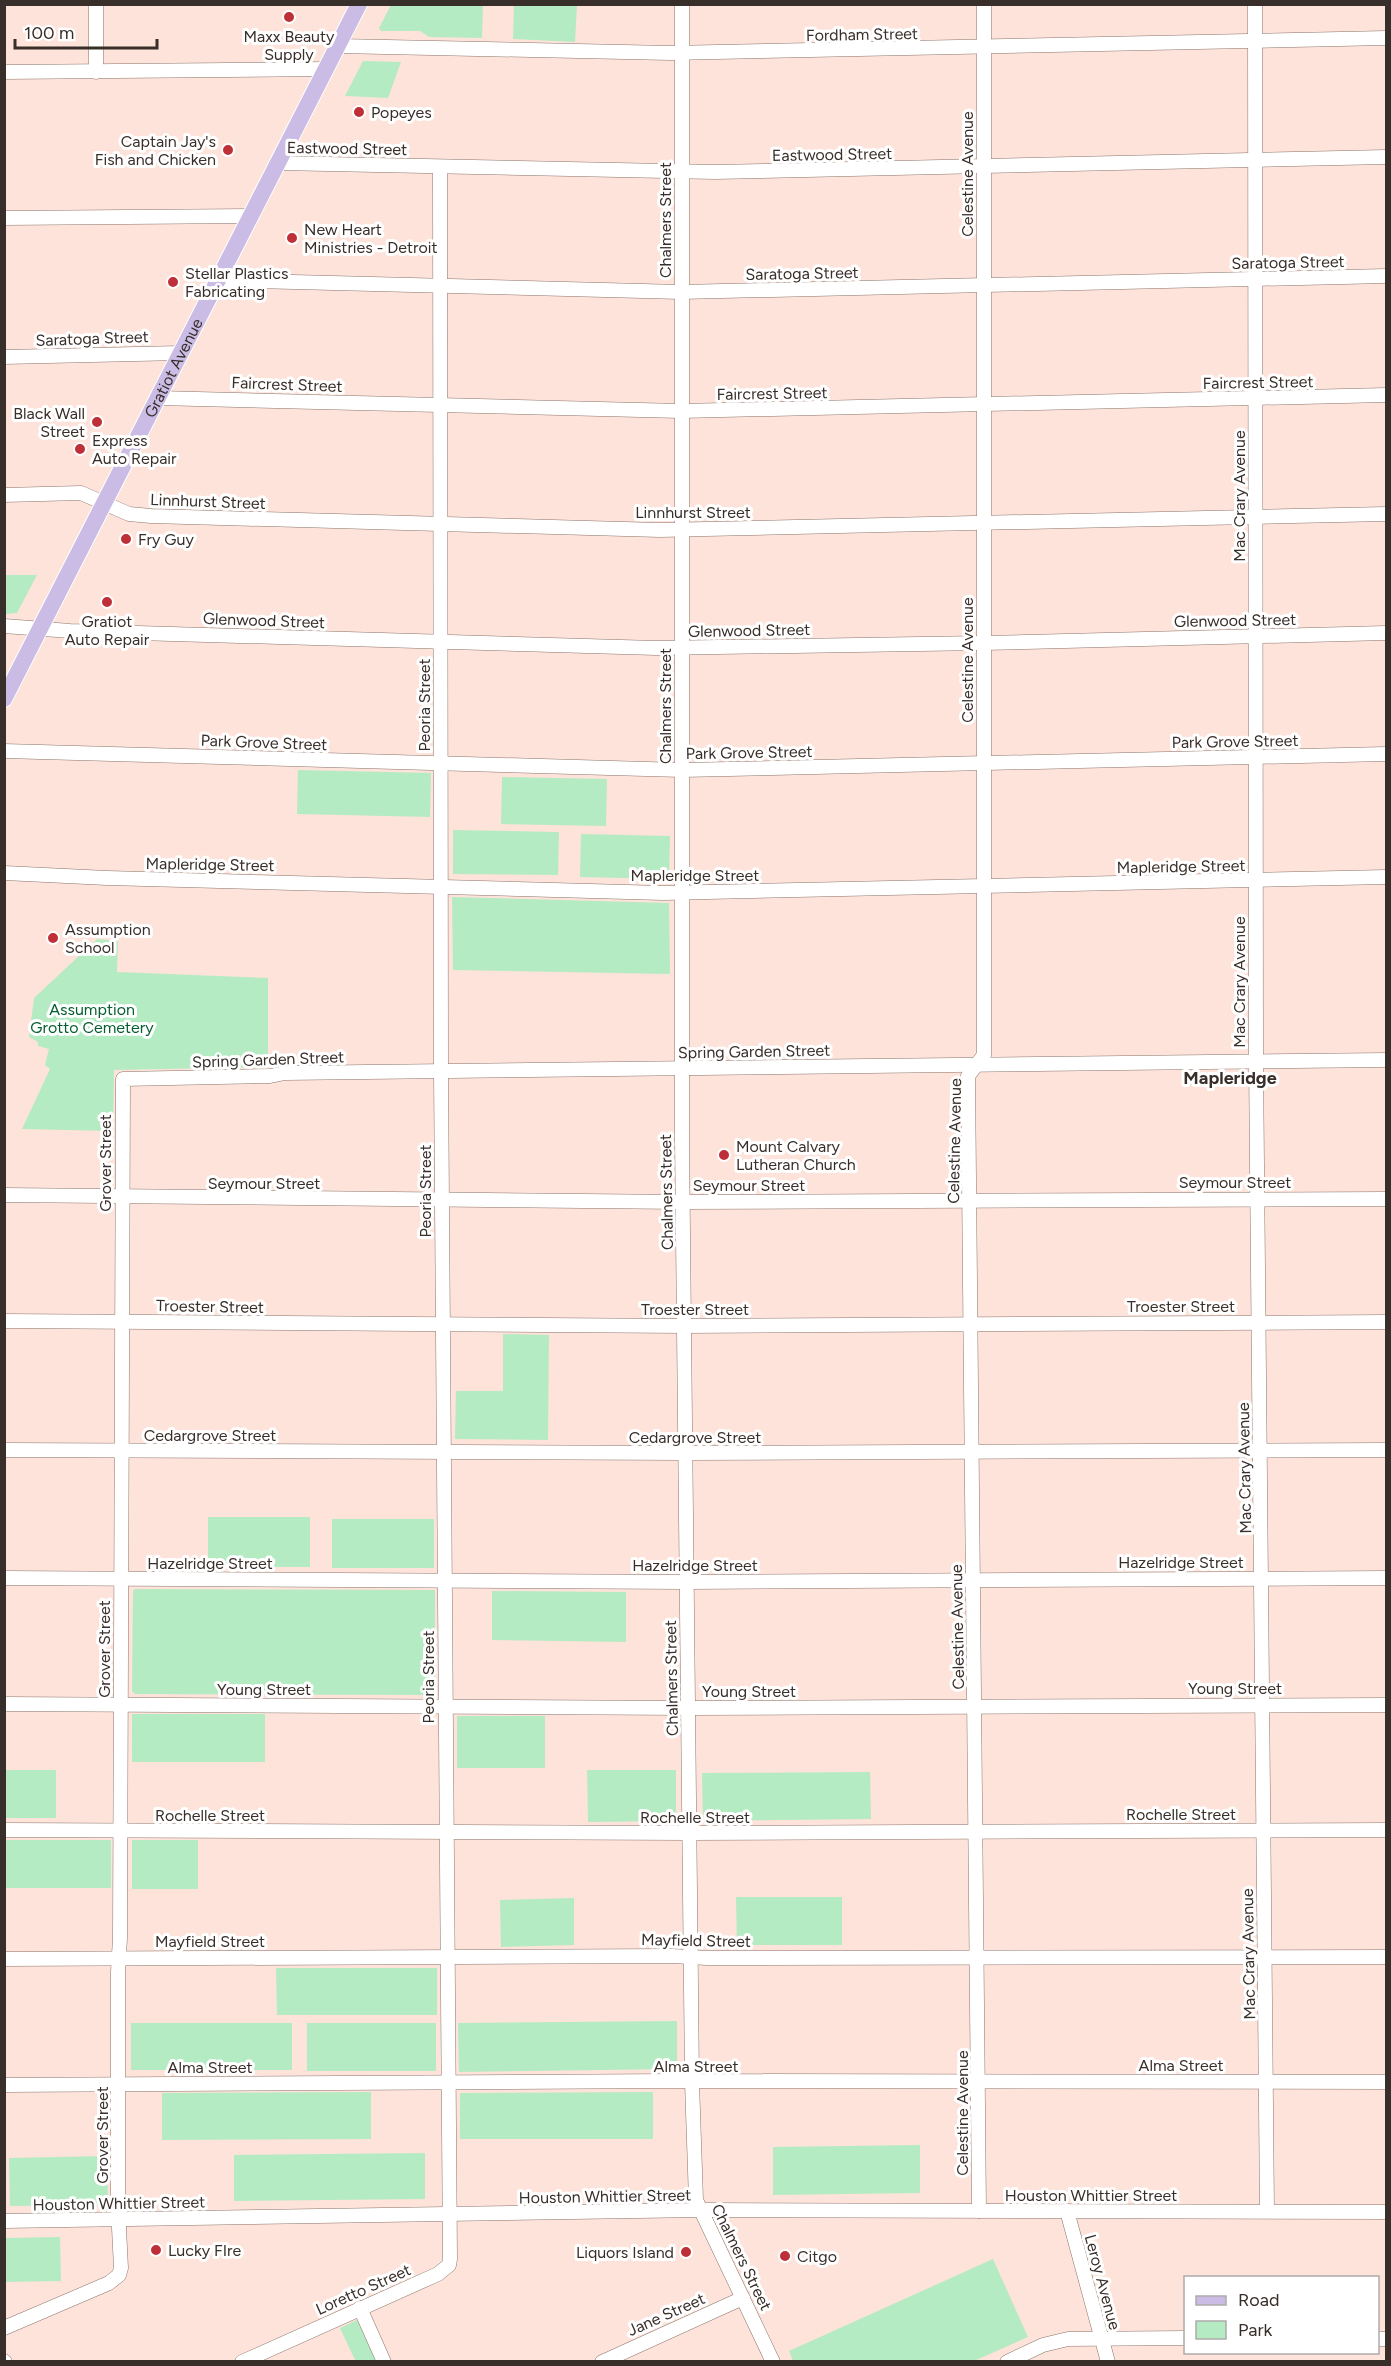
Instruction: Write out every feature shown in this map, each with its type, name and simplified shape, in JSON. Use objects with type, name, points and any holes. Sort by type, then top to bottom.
[{"type":"main road","name":"Gratiot Avenue","points":[[4,699],[359,4]]},
{"type":"street","points":[[96,4],[96,72]]},
{"type":"street","name":"Chalmers Street","points":[[682,4],[682,1069],[690,1957],[695,2194],[773,2361]]},
{"type":"street","name":"Celestine Avenue","points":[[979,2211],[968,1076],[984,1055],[984,4]]},
{"type":"street","name":"Mac Crary Avenue","points":[[1255,4],[1256,1061],[1267,2211]]},
{"type":"street","name":"Fordham Street","points":[[338,46],[681,53],[1386,38]]},
{"type":"street","points":[[4,72],[326,69]]},
{"type":"street","name":"Eastwood Street","points":[[278,163],[681,172],[1386,157]]},
{"type":"street","name":"Peoria Street","points":[[440,167],[440,887],[449,2215]]},
{"type":"street","points":[[4,218],[251,216]]},
{"type":"street","name":"Saratoga Street","points":[[218,280],[681,292],[1386,276]]},
{"type":"street","name":"Saratoga Street","points":[[4,357],[181,353]]},
{"type":"street","name":"Faircrest Street","points":[[158,398],[681,411],[1386,395]]},
{"type":"street","name":"Linnhurst Street","points":[[4,495],[81,493],[129,514],[151,516],[681,529],[1386,514]]},
{"type":"street","name":"Glenwood Street","points":[[4,626],[440,642],[681,648],[1386,633]]},
{"type":"street","name":"Park Grove Street","points":[[4,751],[682,770],[1386,754]]},
{"type":"street","name":"Mapleridge Street","points":[[4,873],[107,878],[681,892],[1386,877]]},
{"type":"street","name":"Spring Garden Street","points":[[123,1079],[270,1076],[285,1073],[1386,1060]]},
{"type":"street","name":"Grover Street","points":[[4,2328],[116,2278],[121,2268],[118,2083],[123,1079]]},
{"type":"street","name":"Seymour Street","points":[[4,1196],[683,1202],[1386,1199]]},
{"type":"street","name":"Troester Street","points":[[4,1321],[684,1326],[1386,1322]]},
{"type":"street","name":"Cedargrove Street","points":[[4,1450],[685,1454],[1386,1450]]},
{"type":"street","name":"Hazelridge Street","points":[[4,1578],[687,1582],[1386,1578]]},
{"type":"street","name":"Young Street","points":[[4,1704],[688,1708],[1386,1705]]},
{"type":"street","name":"Rochelle Street","points":[[4,1830],[689,1833],[1386,1830]]},
{"type":"street","name":"Mayfield Street","points":[[4,1959],[119,1957],[1386,1957]]},
{"type":"street","name":"Alma Street","points":[[4,2085],[1386,2082]]},
{"type":"street","name":"Houston Whittier Street","points":[[4,2221],[701,2210],[1386,2212]]},
{"type":"street","name":"Leroy Avenue","points":[[1067,2211],[1108,2361]]},
{"type":"street","name":"Loretto Street","points":[[242,2361],[438,2274],[449,2265],[449,2215]]},
{"type":"street","name":"Jane Street","points":[[602,2361],[743,2298]]},
{"type":"street","points":[[360,2308],[384,2361]]},
{"type":"street","points":[[1007,2361],[1056,2341],[1102,2338],[1184,2338]]},
{"type":"green space","points":[[391,5],[483,5],[482,38],[429,37],[420,31],[381,31],[379,28]]},
{"type":"green space","points":[[514,5],[577,5],[575,42],[513,39]]},
{"type":"green space","points":[[363,61],[401,62],[388,98],[345,96]]},
{"type":"green space","points":[[5,575],[37,575],[17,613],[5,614]]},
{"type":"green space","points":[[298,770],[431,773],[430,817],[297,814]]},
{"type":"green space","points":[[502,777],[607,779],[606,826],[501,824]]},
{"type":"green space","points":[[453,830],[559,832],[558,875],[453,874]]},
{"type":"green space","points":[[581,834],[670,836],[669,879],[580,877]]},
{"type":"green space","points":[[452,897],[669,903],[670,974],[453,970]]},
{"type":"green space","name":"Assumption Grotto Cemetery","points":[[97,939],[118,941],[117,972],[268,978],[268,1067],[114,1070],[113,1131],[22,1129],[50,1069],[45,1065],[49,1049],[38,1046],[38,1042],[29,1037],[34,998]]},
{"type":"green space","points":[[503,1334],[549,1335],[548,1440],[455,1439],[456,1391],[503,1391]]},
{"type":"green space","points":[[208,1517],[310,1517],[310,1567],[208,1567]]},
{"type":"green space","points":[[332,1519],[434,1519],[434,1568],[332,1568]]},
{"type":"green space","points":[[135,1589],[435,1590],[435,1695],[135,1694],[132,1691],[133,1591]]},
{"type":"green space","points":[[492,1591],[626,1592],[626,1642],[492,1640]]},
{"type":"green space","points":[[132,1714],[265,1714],[265,1762],[132,1762]]},
{"type":"green space","points":[[457,1716],[545,1716],[545,1768],[457,1768]]},
{"type":"green space","points":[[5,1770],[56,1770],[56,1818],[5,1818]]},
{"type":"green space","points":[[587,1770],[676,1770],[676,1821],[588,1822]]},
{"type":"green space","points":[[870,1772],[871,1819],[703,1821],[702,1773]]},
{"type":"green space","points":[[5,1840],[111,1840],[111,1888],[5,1888]]},
{"type":"green space","points":[[132,1840],[198,1840],[198,1889],[132,1889]]},
{"type":"green space","points":[[736,1897],[842,1897],[842,1945],[737,1945]]},
{"type":"green space","points":[[574,1898],[574,1945],[501,1947],[500,1900]]},
{"type":"green space","points":[[276,1968],[437,1968],[437,2015],[277,2015]]},
{"type":"green space","points":[[677,2021],[677,2069],[459,2072],[458,2023]]},
{"type":"green space","points":[[131,2023],[292,2023],[292,2070],[131,2070]]},
{"type":"green space","points":[[307,2023],[436,2023],[436,2071],[307,2071]]},
{"type":"green space","points":[[371,2092],[371,2139],[162,2140],[162,2093]]},
{"type":"green space","points":[[653,2092],[653,2139],[460,2139],[460,2093]]},
{"type":"green space","points":[[920,2145],[920,2193],[773,2195],[773,2147]]},
{"type":"green space","points":[[425,2153],[425,2199],[234,2201],[234,2155]]},
{"type":"green space","points":[[107,2156],[108,2205],[10,2206],[9,2158]]},
{"type":"green space","points":[[60,2237],[61,2281],[5,2282],[5,2238]]},
{"type":"green space","points":[[993,2259],[1028,2337],[974,2361],[793,2361],[789,2351]]},
{"type":"green space","points":[[357,2320],[376,2361],[356,2361],[340,2328]]},
{"type":"place","name":"Maxx Beauty Supply","points":[[289,17]]},
{"type":"place","name":"Popeyes","points":[[359,112]]},
{"type":"place","name":"Captain Jay's Fish and Chicken","points":[[228,150]]},
{"type":"place","name":"New Heart Ministries - Detroit","points":[[292,238]]},
{"type":"place","name":"Stellar Plastics Fabricating","points":[[173,282]]},
{"type":"place","name":"Black Wall Street","points":[[97,422]]},
{"type":"place","name":"Express Auto Repair","points":[[80,449]]},
{"type":"place","name":"Fry Guy","points":[[126,539]]},
{"type":"place","name":"Gratiot Auto Repair","points":[[107,602]]},
{"type":"place","name":"Assumption School","points":[[53,938]]},
{"type":"place","name":"Mount Calvary Lutheran Church","points":[[724,1155]]},
{"type":"place","name":"Lucky FIre","points":[[156,2250]]},
{"type":"place","name":"Liquors Island","points":[[686,2252]]},
{"type":"place","name":"Citgo","points":[[785,2256]]},
{"type":"district","name":"Mapleridge","points":[[1230,1078]]}]
